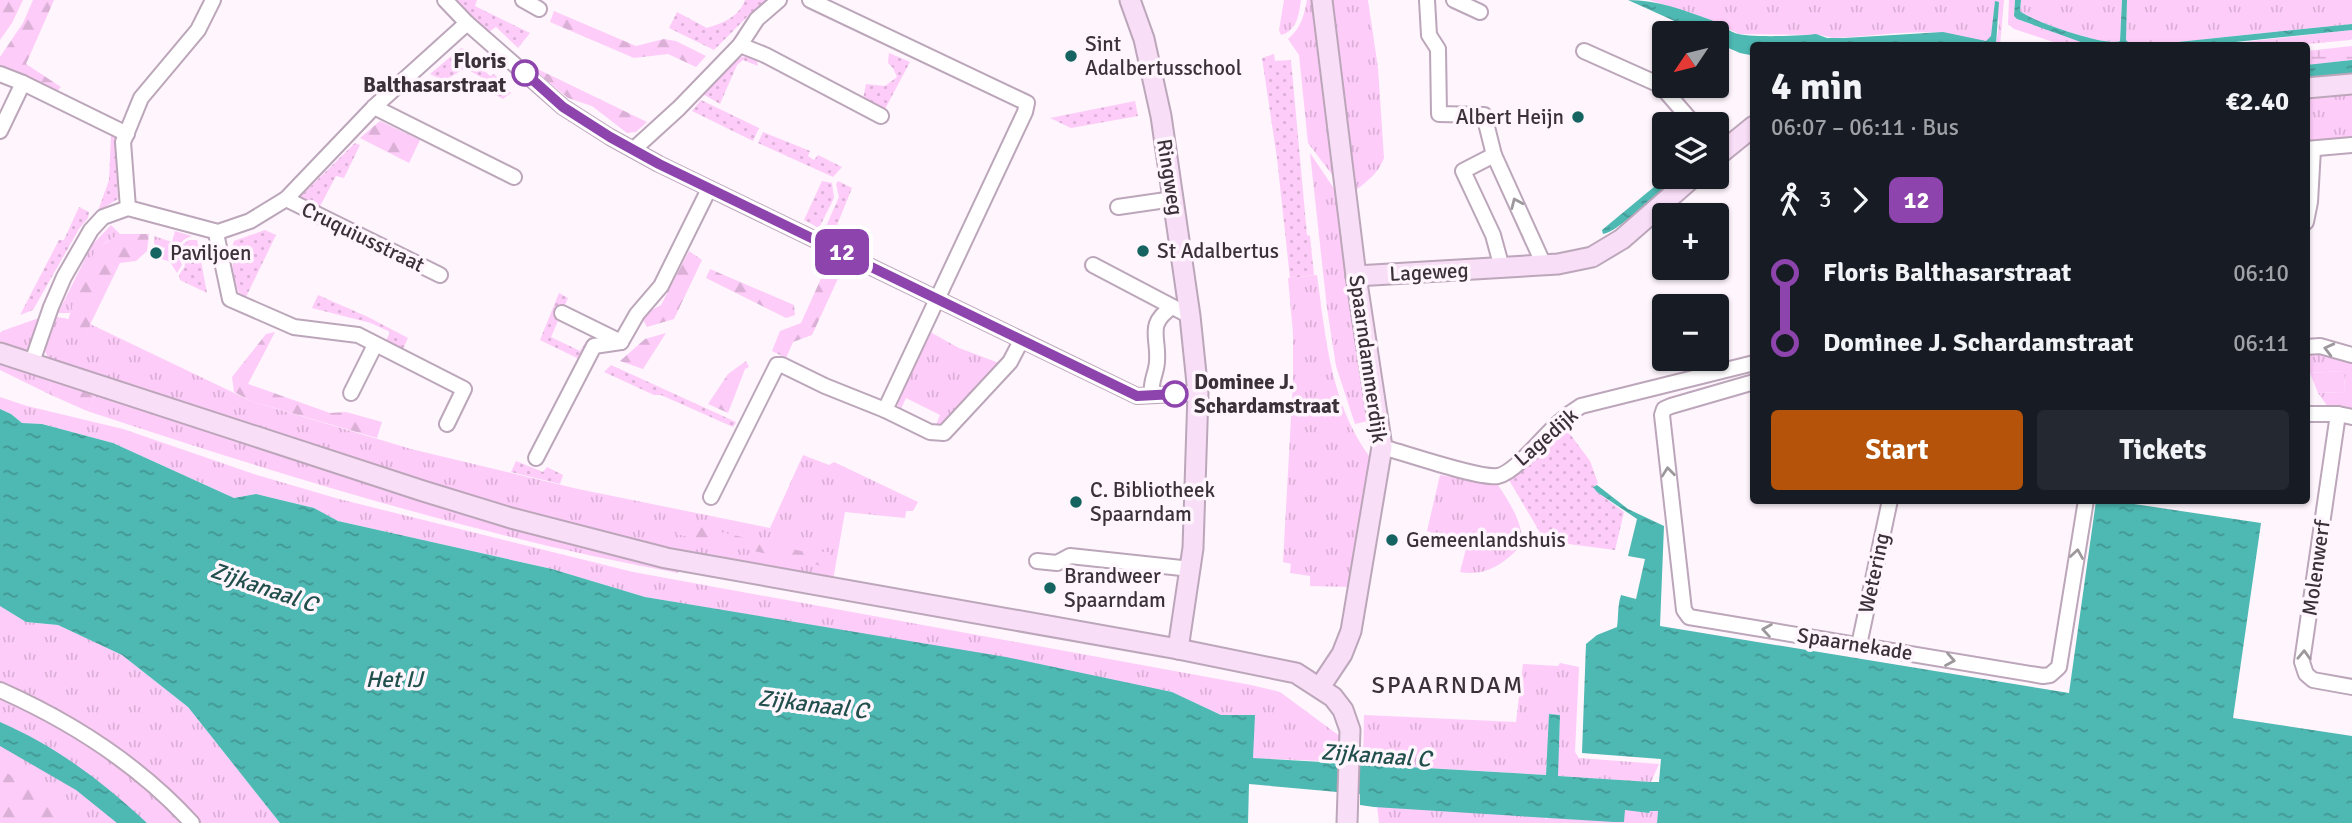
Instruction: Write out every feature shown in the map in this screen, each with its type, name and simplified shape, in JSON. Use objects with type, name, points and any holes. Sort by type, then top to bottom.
[{"type":"street","points":[[128,208],[123,142],[141,99],[198,30],[213,0]]},
{"type":"street","points":[[445,0],[467,23],[563,107],[634,149],[1137,396],[1198,393]]},
{"type":"street","points":[[523,0],[539,9]]},
{"type":"street","points":[[634,149],[740,45],[757,19],[779,0]]},
{"type":"street","points":[[810,0],[1027,103],[885,410]]},
{"type":"street","name":"Ringweg","points":[[1130,0],[1144,39],[1154,82],[1174,198],[1198,393],[1191,569],[1178,649]]},
{"type":"street","name":"Spaarndammerdijk","points":[[1320,687],[1342,654],[1351,631],[1382,447],[1356,276],[1322,0]]},
{"type":"street","points":[[1427,0],[1429,35],[1438,49],[1439,114],[1484,115],[1494,155],[1544,265]]},
{"type":"street","points":[[1454,0],[1480,12]]},
{"type":"street","points":[[32,362],[64,277],[91,230],[103,217],[128,208],[218,232],[250,221],[286,199],[374,107],[467,23]]},
{"type":"street","points":[[740,45],[765,55],[881,116]]},
{"type":"street","points":[[1584,51],[1660,85],[1684,112]]},
{"type":"street","points":[[0,75],[23,83],[127,134]]},
{"type":"street","points":[[0,131],[23,83]]},
{"type":"street","points":[[2310,88],[2352,84]]},
{"type":"street","points":[[374,107],[514,177]]},
{"type":"street","points":[[1729,145],[1750,129]]},
{"type":"street","points":[[2310,202],[2310,149],[2352,145]]},
{"type":"street","name":"Lageweg","points":[[1494,155],[1463,171],[1493,235],[1502,268]]},
{"type":"street","points":[[621,342],[637,314],[661,286],[709,188]]},
{"type":"street","name":"Lageweg","points":[[1356,276],[1544,265],[1592,257],[1622,239],[1679,189]]},
{"type":"street","points":[[1118,207],[1174,198]]},
{"type":"street","name":"Cruquiusstraat","points":[[286,199],[440,275]]},
{"type":"street","points":[[218,232],[230,299],[293,327],[358,335],[464,389],[447,424]]},
{"type":"street","points":[[1093,265],[1190,316]]},
{"type":"street","points":[[1152,396],[1150,383],[1157,365],[1154,328],[1160,315],[1172,307]]},
{"type":"street","points":[[562,313],[621,342]]},
{"type":"street","points":[[711,497],[777,365],[885,410],[930,432],[944,433],[1010,362],[1021,341]]},
{"type":"street","points":[[536,458],[594,346],[621,342]]},
{"type":"street","points":[[351,393],[375,345]]},
{"type":"street","points":[[2310,347],[2320,346],[2352,355]]},
{"type":"street","points":[[0,353],[460,503],[666,558],[1178,649],[1296,673],[1333,697],[1348,719],[1350,750],[1347,823]]},
{"type":"street","name":"Lagedijk","points":[[1382,447],[1463,470],[1501,476],[1523,459],[1560,419],[1581,406],[1750,364]]},
{"type":"street","name":"Spaarnekade","points":[[1750,384],[1664,409],[1662,415],[1685,614],[1689,617],[2050,675],[2059,667],[2085,504]]},
{"type":"street","points":[[2310,414],[2345,416]]},
{"type":"street","name":"Molenwerf","points":[[2345,416],[2302,662],[2306,674],[2313,680],[2352,687]]},
{"type":"street","name":"Wetering","points":[[1859,645],[1888,504]]},
{"type":"street","points":[[1037,561],[1057,564],[1070,556],[1191,569]]},
{"type":"street","points":[[0,690],[46,712],[96,741],[157,788],[192,823]]},
{"type":"green space","points":[[0,0],[23,0],[0,40]]},
{"type":"green space","points":[[33,0],[54,0],[26,64],[61,87],[57,91],[0,69],[0,57],[23,23]]},
{"type":"green space","points":[[452,0],[477,0],[475,6],[530,33],[518,48],[496,27],[486,34]]},
{"type":"green space","points":[[745,0],[769,0],[751,13],[714,50],[669,28],[677,12],[707,28],[719,24],[735,15]]},
{"type":"green space","points":[[1284,0],[1301,0],[1294,26],[1281,35],[1279,30]]},
{"type":"green space","points":[[1307,0],[1315,0],[1340,185],[1308,143],[1299,55],[1288,39],[1301,21]]},
{"type":"green space","points":[[1329,0],[1368,0],[1378,68],[1384,158],[1376,172],[1355,191],[1352,189]]},
{"type":"green space","points":[[1649,0],[2004,0],[2000,42],[1996,42],[1999,23],[1995,2],[1991,39],[1985,41],[1929,32],[1833,38],[1820,35],[1739,34],[1729,29],[1729,21],[1713,21]]},
{"type":"green space","points":[[2009,0],[2015,0],[2014,12],[2017,19],[2082,42],[2054,42],[2014,29],[2008,24]]},
{"type":"green space","points":[[2021,0],[2122,0],[2120,41],[2086,37],[2038,21],[2020,11]]},
{"type":"green space","points":[[2127,0],[2352,0],[2352,24],[2178,42],[2126,42]]},
{"type":"green space","points":[[554,11],[636,46],[664,39],[676,41],[706,56],[696,67],[668,54],[634,58],[550,22]]},
{"type":"green space","points":[[2352,30],[2350,40],[2310,44],[2243,42]]},
{"type":"green space","points":[[2352,46],[2352,60],[2310,65],[2310,51]]},
{"type":"green space","points":[[461,48],[471,51],[467,54],[490,76],[494,74],[497,77],[495,80],[511,93],[503,99],[494,94],[495,87],[489,87],[486,80],[465,68],[444,81],[430,74]]},
{"type":"green space","points":[[889,53],[910,62],[885,109],[863,99],[866,84],[885,86],[897,77],[888,63]]},
{"type":"green space","points":[[1274,54],[1275,61],[1291,60],[1307,235],[1310,236],[1314,275],[1290,278],[1277,158],[1262,58]]},
{"type":"green space","points":[[746,56],[757,61],[758,66],[743,60],[737,65],[720,104],[703,94],[728,66]]},
{"type":"green space","points":[[523,62],[647,122],[636,132],[627,133],[592,106],[568,98]]},
{"type":"green space","points":[[2352,94],[2352,141],[2310,144],[2310,98]]},
{"type":"green space","points":[[701,100],[759,128],[753,141],[692,111]]},
{"type":"green space","points":[[1135,101],[1138,116],[1071,128],[1050,118]]},
{"type":"green space","points":[[380,121],[420,140],[409,163],[360,138]]},
{"type":"green space","points":[[763,132],[810,151],[808,156],[814,160],[818,155],[842,167],[833,177],[758,143]]},
{"type":"green space","points":[[111,136],[115,136],[118,199],[98,211],[109,180]]},
{"type":"green space","points":[[355,143],[360,145],[344,178],[336,176],[318,210],[301,202],[300,197]]},
{"type":"green space","points":[[1310,153],[1335,190],[1336,203],[1339,203],[1370,417],[1368,421],[1355,424],[1336,366]]},
{"type":"green space","points":[[822,181],[832,183],[834,198],[819,228],[804,220]]},
{"type":"green space","points":[[838,181],[852,188],[833,235],[824,231],[839,197],[836,184]]},
{"type":"green space","points":[[79,207],[89,212],[88,218],[33,310],[20,315],[59,240],[64,240]]},
{"type":"green space","points":[[111,225],[120,234],[106,242],[94,255],[70,313],[58,313],[92,245]]},
{"type":"green space","points":[[265,230],[276,235],[244,301],[233,272],[234,241]]},
{"type":"green space","points":[[175,231],[192,236],[180,244],[182,265],[177,273],[170,262],[162,259],[165,248],[154,244],[154,236],[172,242]]},
{"type":"green space","points":[[120,234],[149,234],[147,251],[136,261],[120,263],[86,333],[77,336],[66,330],[84,272],[93,255],[105,243]]},
{"type":"green space","points":[[189,240],[197,240],[207,293],[180,280],[179,275],[185,266],[182,245]]},
{"type":"green space","points":[[689,251],[702,260],[674,319],[647,327],[641,316],[661,305]]},
{"type":"green space","points":[[828,263],[842,270],[812,335],[793,342],[786,358],[772,351],[780,331],[801,323]]},
{"type":"green space","points":[[710,269],[794,305],[795,315],[786,318],[706,278]]},
{"type":"green space","points":[[1317,275],[1328,348],[1339,396],[1348,419],[1373,461],[1350,587],[1310,586],[1310,576],[1290,573],[1291,564],[1283,562],[1293,382],[1293,333],[1288,278]]},
{"type":"green space","points":[[559,293],[568,298],[551,337],[580,351],[587,340],[592,343],[579,359],[540,340]]},
{"type":"green space","points":[[318,295],[408,338],[401,353],[400,348],[391,343],[389,347],[384,345],[390,332],[371,323],[312,308]]},
{"type":"green space","points":[[57,317],[69,319],[67,330],[86,333],[90,324],[251,401],[411,449],[578,489],[770,528],[803,455],[829,465],[834,462],[918,502],[913,511],[906,511],[905,518],[845,512],[833,580],[723,564],[564,527],[50,363],[45,351]]},
{"type":"green space","points":[[39,318],[33,340],[23,352],[16,353],[0,346],[2,331]]},
{"type":"green space","points":[[275,332],[248,384],[330,413],[346,412],[382,422],[377,438],[251,401],[234,392],[232,377],[266,334]]},
{"type":"green space","points":[[930,332],[959,348],[999,363],[940,426],[936,425],[940,415],[906,398],[901,409],[896,403]]},
{"type":"green space","points":[[666,333],[643,369],[620,361],[645,339]]},
{"type":"green space","points":[[2318,350],[2352,359],[2352,408],[2328,407],[2318,393],[2345,392],[2344,371],[2310,373],[2310,352]]},
{"type":"green space","points":[[746,361],[749,367],[745,369],[728,413],[708,404],[728,374]]},
{"type":"green space","points":[[0,362],[50,381],[51,395],[0,370]]},
{"type":"green space","points":[[611,365],[736,422],[733,427],[604,372]]},
{"type":"green space","points":[[2344,371],[2345,392],[2318,393],[2310,373]]},
{"type":"green space","points":[[50,381],[97,394],[87,411],[51,395]]},
{"type":"green space","points":[[97,394],[680,567],[678,573],[528,541],[306,481],[87,411]]},
{"type":"green space","points":[[0,397],[123,429],[257,475],[339,499],[633,572],[1280,692],[1341,737],[1342,762],[1252,758],[1254,715],[1221,715],[1172,692],[893,639],[645,597],[552,569],[338,521],[314,508],[256,494],[234,498],[113,443],[42,424],[22,423],[0,409]]},
{"type":"green space","points":[[1564,426],[1590,461],[1598,483],[1594,487],[1597,492],[1624,512],[1615,550],[1545,541],[1509,480],[1537,457]]},
{"type":"green space","points":[[516,461],[543,472],[547,467],[563,475],[560,484],[511,472]]},
{"type":"green space","points":[[1440,475],[1498,485],[1514,512],[1522,535],[1523,543],[1510,557],[1487,570],[1460,572],[1467,545],[1427,531]]},
{"type":"green space","points":[[683,523],[801,551],[829,552],[831,568],[676,534]]},
{"type":"green space","points":[[0,606],[26,622],[58,625],[122,655],[188,707],[280,823],[197,823],[181,806],[0,685]]},
{"type":"green space","points":[[1560,663],[1579,667],[1575,752],[1579,758],[1659,764],[1651,782],[1557,776],[1560,715],[1550,714],[1546,775],[1363,764],[1364,715],[1516,722],[1523,664],[1558,666]]},
{"type":"green space","points":[[0,694],[46,722],[67,728],[97,746],[186,823],[0,823]]},
{"type":"green space","points":[[0,769],[24,783],[80,823],[0,823]]},
{"type":"green space","points":[[1377,806],[1545,819],[1553,817],[1613,821],[1625,809],[1649,813],[1658,811],[1657,823],[1379,823]]},
{"type":"water","points":[[1628,0],[1650,2],[1714,21],[1674,21]]},
{"type":"water","points":[[2015,0],[2021,0],[2020,11],[2038,21],[2086,37],[2112,42],[2081,42],[2014,16]]},
{"type":"water","points":[[2122,0],[2127,0],[2128,42],[2112,42],[2120,41]]},
{"type":"water","points":[[1995,1],[1999,2],[1996,42],[1750,42],[1750,55],[1729,48],[1729,30],[1751,36],[1816,34],[1827,38],[1943,32],[1986,41],[1991,36]]},
{"type":"water","points":[[2352,24],[2352,30],[2236,42],[2178,42]]},
{"type":"water","points":[[2352,60],[2352,75],[2310,80],[2310,65]]},
{"type":"water","points":[[1652,189],[1663,189],[1610,232],[1603,234],[1602,230]]},
{"type":"water","points":[[0,409],[22,423],[42,424],[113,443],[234,498],[256,494],[314,508],[338,521],[552,569],[645,597],[1006,657],[1172,692],[1221,715],[1255,715],[1253,758],[1546,775],[1549,714],[1560,715],[1558,776],[1659,782],[1661,759],[1582,753],[1586,644],[1597,635],[1617,627],[1621,595],[1636,599],[1645,559],[1628,556],[1637,519],[1593,487],[1597,485],[1628,509],[1664,526],[1660,626],[2069,693],[2096,504],[2134,504],[2261,523],[2233,718],[2352,736],[2352,823],[1657,823],[1658,811],[1649,813],[1625,810],[1624,822],[1614,822],[1374,807],[1360,805],[1360,794],[1249,784],[1248,823],[280,823],[188,707],[122,655],[58,625],[26,622],[0,606]]},
{"type":"water","points":[[0,722],[40,742],[78,766],[147,823],[117,823],[76,790],[0,746]]},
{"type":"bus line","name":"12","points":[[525,73],[563,107],[659,164],[1137,396],[1175,394]]},
{"type":"place","name":"Sint Adalbertusschool","points":[[1071,56]]},
{"type":"place","name":"Floris Balthasarstraat","points":[[525,73]]},
{"type":"place","name":"Albert Heijn","points":[[1578,117]]},
{"type":"place","name":"St Adalbertus","points":[[1143,251]]},
{"type":"place","name":"Paviljoen","points":[[156,253]]},
{"type":"place","name":"Dominee J. Schardamstraat","points":[[1175,394]]},
{"type":"place","name":"C. Bibliotheek Spaarndam","points":[[1076,502]]},
{"type":"place","name":"Gemeenlandshuis","points":[[1392,540]]},
{"type":"place","name":"Brandweer Spaarndam","points":[[1050,588]]},
{"type":"district","name":"SPAARNDAM","points":[[1448,685]]},
{"type":"water label","name":"Zijkanaal C","points":[[264,587]]},
{"type":"water label","name":"Het IJ","points":[[394,679]]},
{"type":"water label","name":"Zijkanaal C","points":[[813,704]]},
{"type":"water label","name":"Zijkanaal C","points":[[1376,755]]}]
